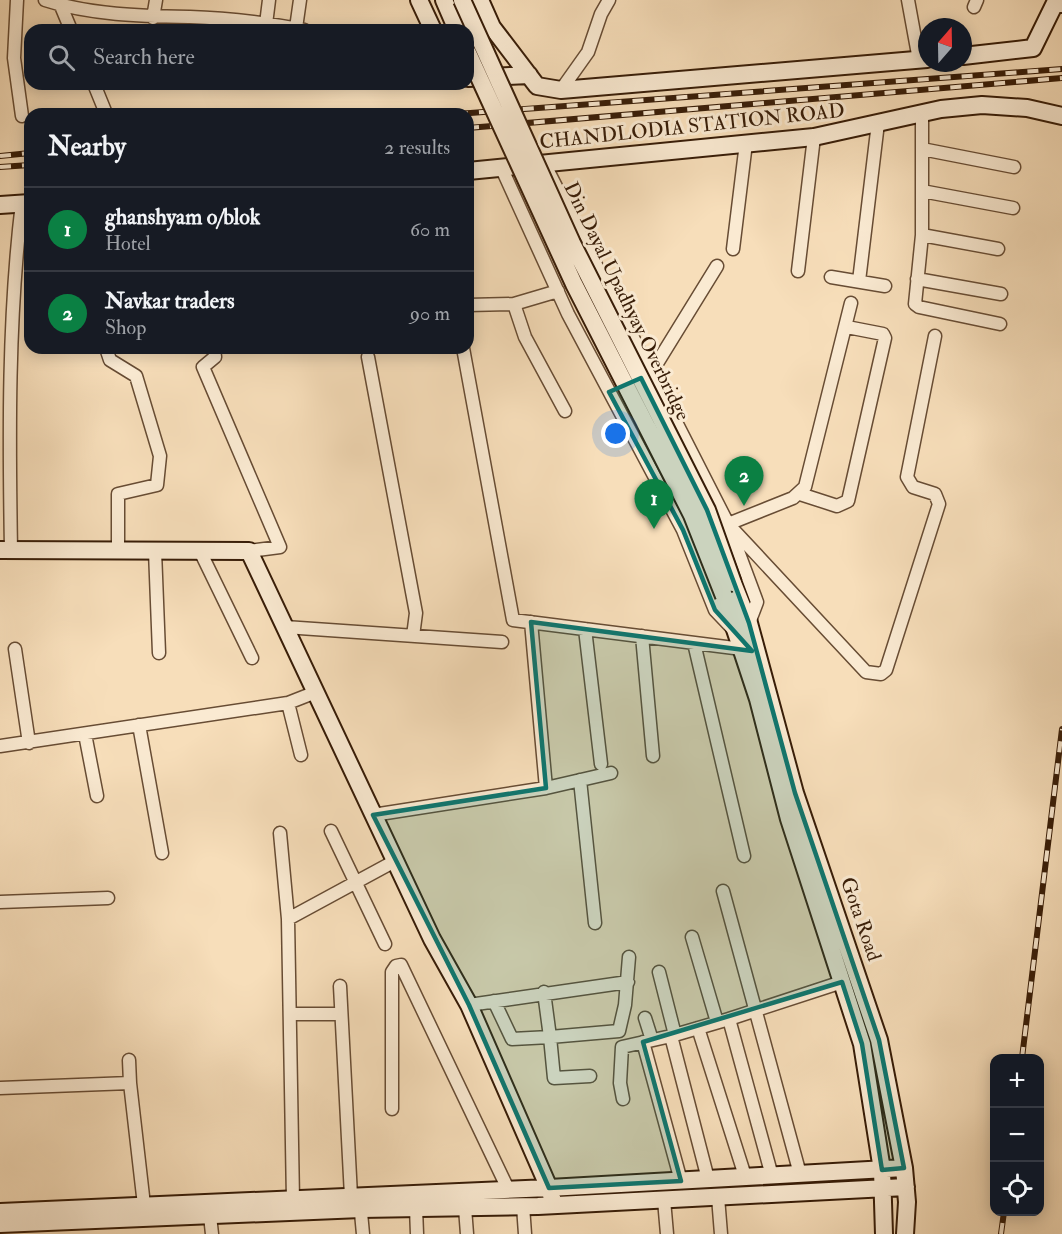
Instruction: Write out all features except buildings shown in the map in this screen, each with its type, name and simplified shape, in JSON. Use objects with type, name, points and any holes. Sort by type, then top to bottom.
[{"type":"main road","points":[[419,0],[430,24]]},
{"type":"main road","points":[[444,0],[454,24]]},
{"type":"main road","name":"Din Dayal Upadhyay Overbridge","points":[[462,0],[473,24]]},
{"type":"main road","points":[[480,0],[492,27],[537,86],[561,90],[918,60]]},
{"type":"main road","points":[[972,55],[1032,48],[1057,3]]},
{"type":"main road","name":"Din Dayal Upadhyay Overbridge","points":[[474,26],[573,243],[707,510],[742,635]]},
{"type":"main road","name":"Din Dayal Upadhyay Overbridge","points":[[474,66],[574,284],[728,590]]},
{"type":"main road","points":[[474,78],[529,75]]},
{"type":"main road","name":"CHANDLODIA STATION ROAD","points":[[474,170],[814,137],[922,113],[982,105],[1027,108],[1062,116]]},
{"type":"main road","points":[[0,205],[24,203]]},
{"type":"main road","points":[[6,550],[249,551],[432,939],[469,1005],[549,1188],[554,1205]]},
{"type":"main road","name":"Gota Road","points":[[742,635],[789,819],[861,1044],[882,1170],[884,1234]]},
{"type":"main road","name":"Gota Road","points":[[742,635],[879,1040],[904,1168],[905,1234]]},
{"type":"main road","points":[[0,1224],[18,1229],[87,1227],[357,1200],[508,1189],[904,1168]]},
{"type":"main road","points":[[0,1212],[293,1200],[357,1200],[416,1209],[465,1208],[906,1187]]},
{"type":"street","points":[[17,0],[14,58],[22,116]]},
{"type":"street","points":[[45,0],[62,6],[97,5],[153,18],[190,17],[266,24],[269,0]]},
{"type":"street","points":[[153,18],[156,0]]},
{"type":"street","points":[[300,0],[300,24]]},
{"type":"street","points":[[561,90],[588,52],[601,14],[609,0]]},
{"type":"street","points":[[908,0],[918,40]]},
{"type":"street","points":[[62,6],[69,24]]},
{"type":"street","points":[[96,90],[104,108]]},
{"type":"street","points":[[922,113],[922,235],[916,306],[1000,324]]},
{"type":"street","points":[[859,281],[878,123]]},
{"type":"street","points":[[798,271],[814,137]]},
{"type":"street","points":[[733,249],[746,143]]},
{"type":"street","points":[[922,149],[1014,167]]},
{"type":"street","points":[[545,165],[728,524],[757,603],[742,635]]},
{"type":"street","points":[[502,168],[558,291],[683,530],[715,610],[742,635]]},
{"type":"street","points":[[922,190],[1013,208]]},
{"type":"street","points":[[6,550],[16,248],[24,212]]},
{"type":"street","points":[[922,235],[998,249]]},
{"type":"street","points":[[609,392],[651,373],[717,266]]},
{"type":"street","points":[[831,277],[885,286]]},
{"type":"street","points":[[917,279],[1001,294]]},
{"type":"street","points":[[474,305],[514,304],[558,291]]},
{"type":"street","points":[[728,524],[800,494],[805,487],[847,327],[851,303]]},
{"type":"street","points":[[514,304],[525,337],[565,411]]},
{"type":"street","points":[[800,494],[837,506],[848,501],[885,338],[883,334],[847,327]]},
{"type":"street","points":[[728,524],[866,672],[881,674],[886,670],[939,504],[935,494],[913,487],[907,477],[935,336]]},
{"type":"street","points":[[108,354],[110,360],[136,376],[160,456],[157,485],[118,494],[118,550]]},
{"type":"street","points":[[214,354],[214,357],[203,367],[280,547],[249,551]]},
{"type":"street","points":[[464,354],[513,620],[693,643],[742,635]]},
{"type":"street","points":[[368,357],[416,613],[413,636]]},
{"type":"street","points":[[155,550],[159,653]]},
{"type":"street","points":[[200,551],[252,658]]},
{"type":"street","points":[[531,622],[546,788]]},
{"type":"street","points":[[285,627],[502,642]]},
{"type":"street","points":[[585,629],[601,765]]},
{"type":"street","points":[[642,636],[653,756]]},
{"type":"street","points":[[693,643],[744,856]]},
{"type":"street","points":[[15,649],[29,742]]},
{"type":"street","points":[[0,746],[288,703],[316,692]]},
{"type":"street","points":[[288,703],[301,755]]},
{"type":"street","points":[[139,725],[162,853]]},
{"type":"street","points":[[85,734],[97,796]]},
{"type":"street","points":[[374,815],[546,788],[611,774]]},
{"type":"street","points":[[580,780],[595,923]]},
{"type":"street","points":[[331,831],[385,944]]},
{"type":"street","points":[[280,833],[288,919],[293,1200]]},
{"type":"street","points":[[288,919],[395,861]]},
{"type":"street","points":[[723,891],[800,1174]]},
{"type":"street","points":[[0,902],[108,898]]},
{"type":"street","points":[[692,937],[723,1020],[772,1176]]},
{"type":"street","points":[[494,1001],[512,1039],[619,1031],[628,982],[629,957]]},
{"type":"street","points":[[392,1109],[392,972],[396,966],[400,966],[508,1189]]},
{"type":"street","points":[[659,972],[708,1179]]},
{"type":"street","points":[[469,1005],[628,982]]},
{"type":"street","points":[[623,1099],[620,1083],[622,1047],[673,1036],[842,982]]},
{"type":"street","points":[[340,986],[340,1014],[357,1200],[363,1234]]},
{"type":"street","points":[[544,993],[554,1078],[590,1076]]},
{"type":"street","points":[[290,1014],[340,1014]]},
{"type":"street","points":[[645,1018],[647,1041],[681,1181]]},
{"type":"street","points":[[698,1028],[745,1176]]},
{"type":"street","points":[[129,1060],[144,1205]]},
{"type":"street","points":[[0,1088],[130,1083]]},
{"type":"street","points":[[718,1197],[722,1234]]},
{"type":"street","points":[[664,1200],[667,1234]]},
{"type":"street","points":[[523,1206],[525,1234]]},
{"type":"street","points":[[465,1208],[467,1234]]},
{"type":"street","points":[[416,1209],[417,1234]]},
{"type":"street","points":[[210,1216],[212,1234]]},
{"type":"highlighted area","points":[[641,378],[707,510],[749,623],[795,793],[879,1040],[904,1168],[882,1170],[862,1044],[842,982],[643,1042],[681,1181],[549,1188],[469,1005],[373,815],[546,788],[531,622],[752,651],[715,610],[683,530],[609,392]]},
{"type":"railway","points":[[474,113],[1062,69]]},
{"type":"railway","points":[[474,127],[1062,78]]},
{"type":"railway","points":[[0,156],[24,154]]},
{"type":"railway","points":[[0,167],[24,165]]},
{"type":"railway","points":[[1022,1054],[1062,729]]},
{"type":"railway","points":[[1001,1234],[1003,1216]]},
{"type":"place","name":"Navkar traders","points":[[744,506]]},
{"type":"place","name":"ghanshyam o/blok","points":[[654,529]]}]
